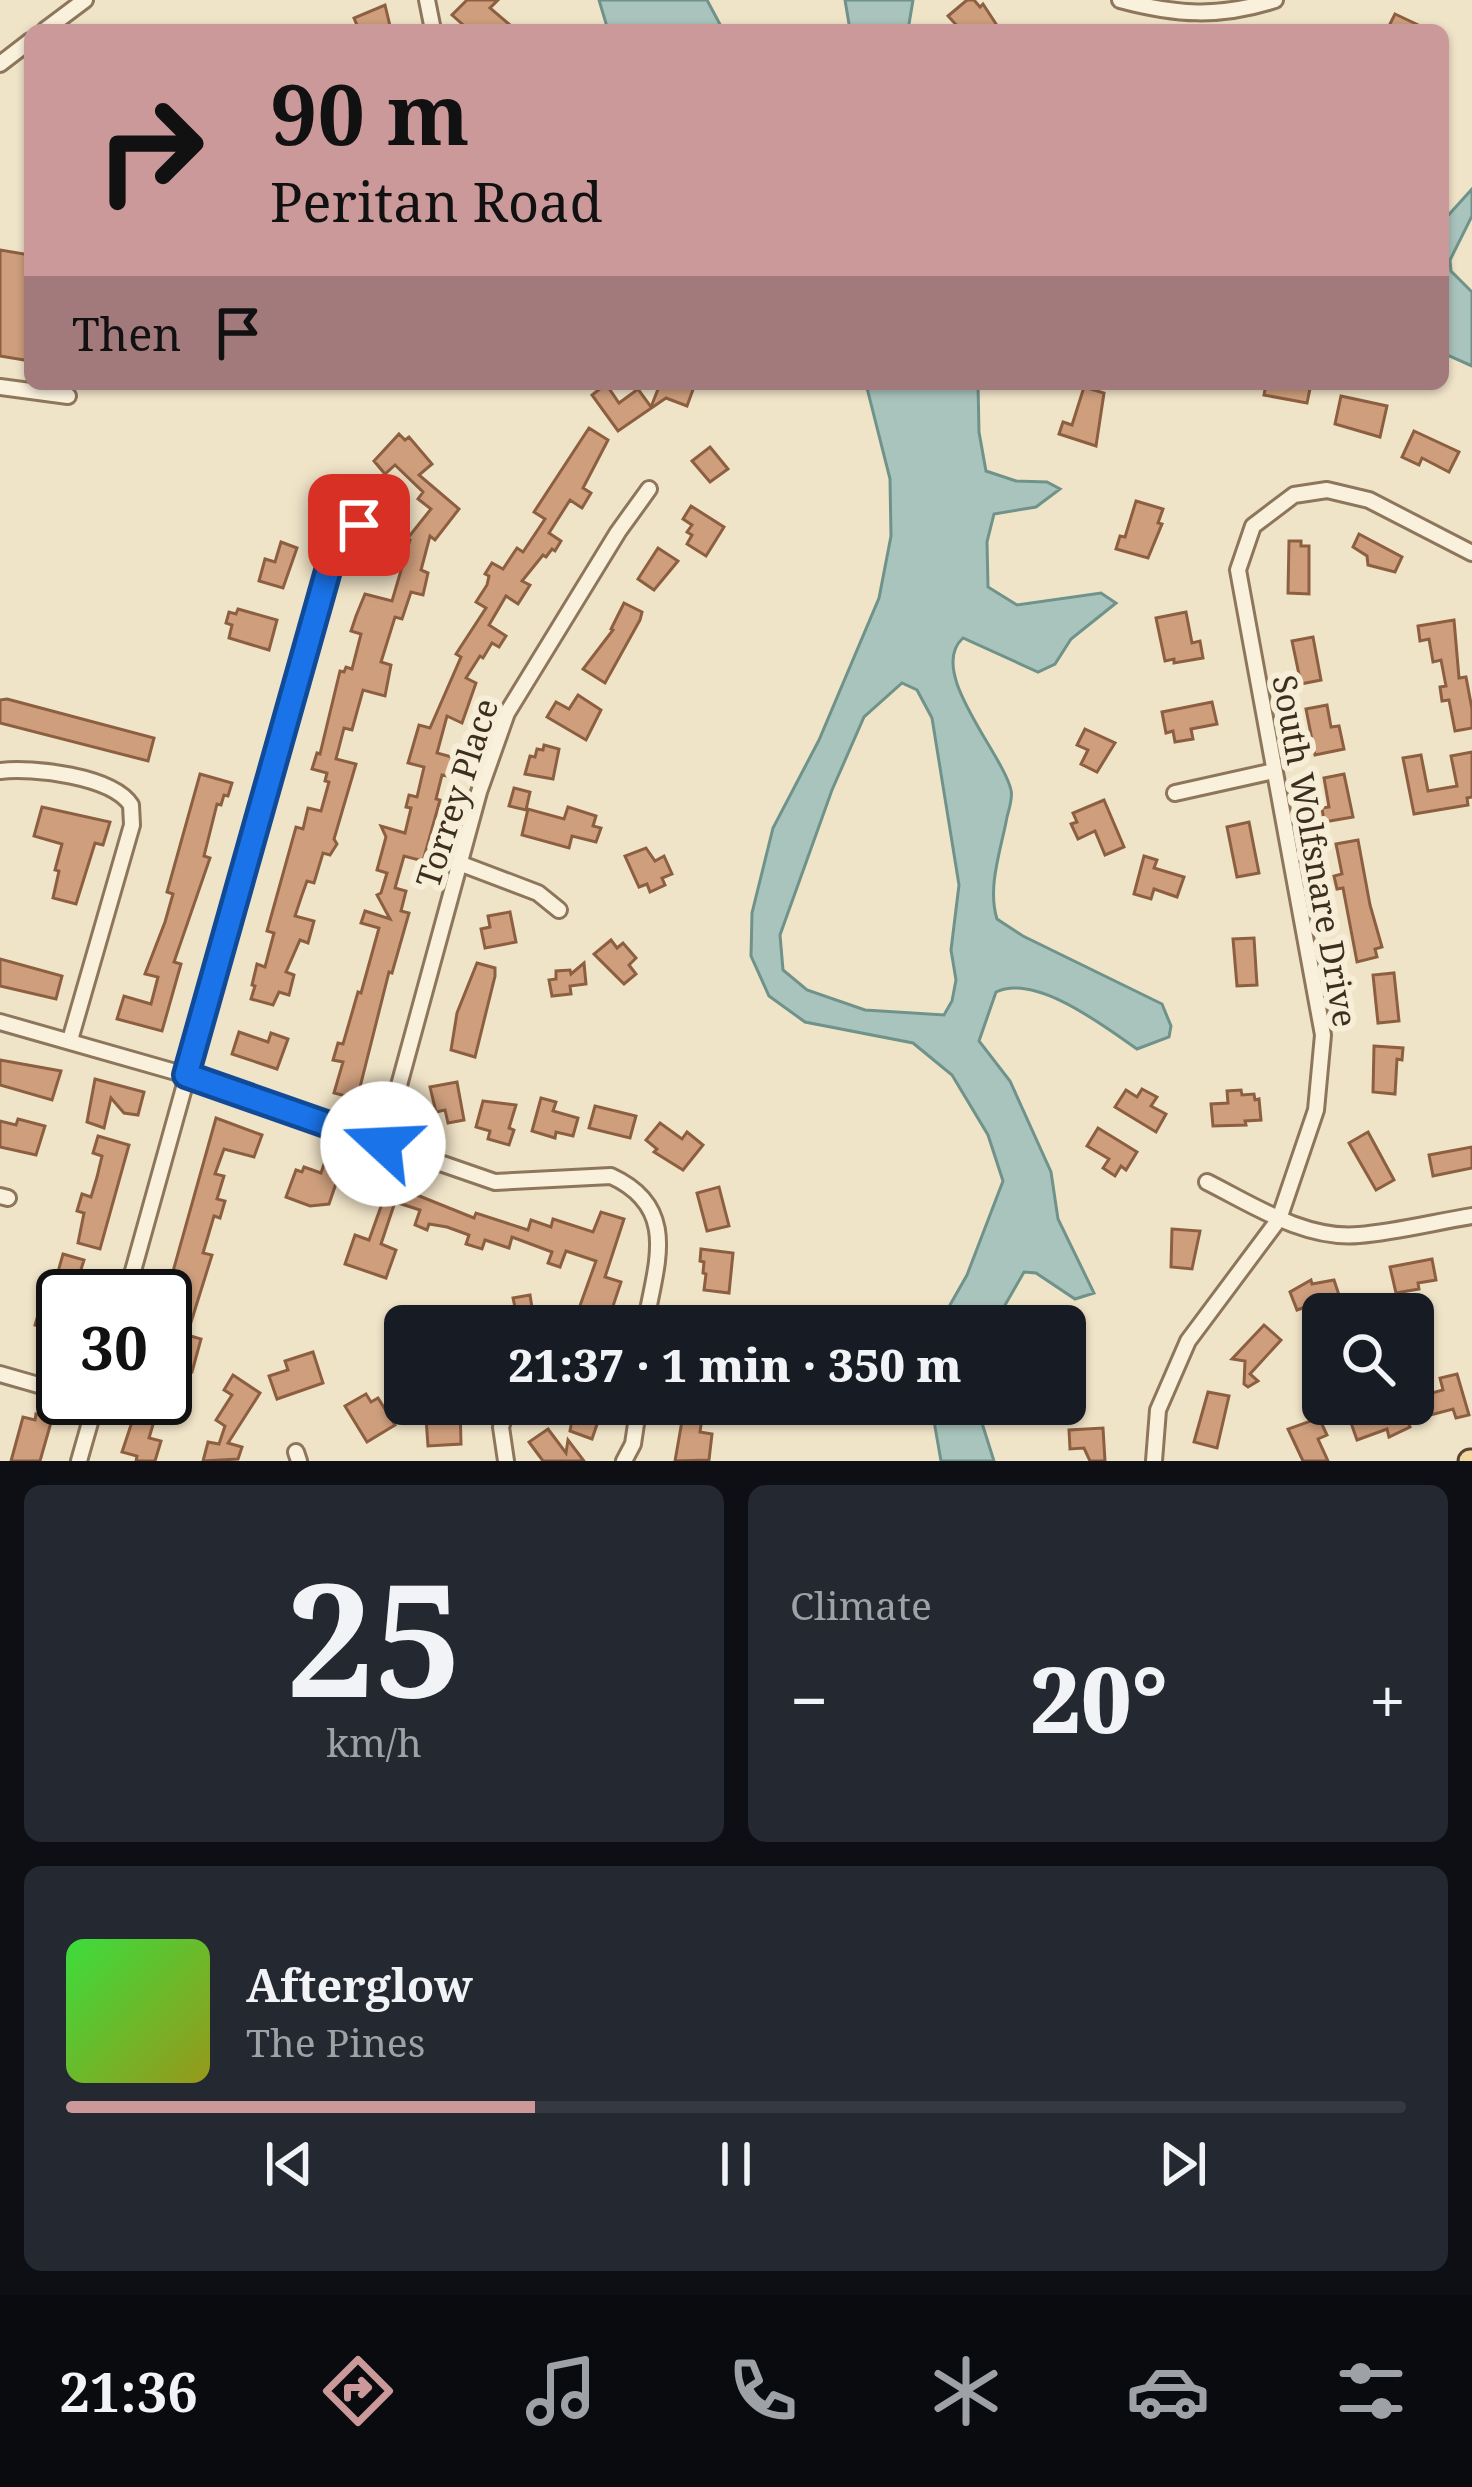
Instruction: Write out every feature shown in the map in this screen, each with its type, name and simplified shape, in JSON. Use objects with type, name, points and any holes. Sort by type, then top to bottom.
[{"type":"street","points":[[1120,0],[1170,14],[1245,10],[1275,0]]},
{"type":"street","points":[[52,24],[76,3]]},
{"type":"street","points":[[0,64],[24,46]]},
{"type":"street","points":[[0,387],[68,396]]},
{"type":"street","name":"Torrey Place","points":[[383,1144],[459,863],[507,713],[617,532],[649,489]]},
{"type":"street","name":"South Wolfsnare Drive","points":[[1154,1461],[1157,1410],[1188,1341],[1279,1219],[1316,1110],[1323,1035],[1238,570],[1253,526],[1294,496],[1327,490],[1369,500],[1472,553]]},
{"type":"street","points":[[133,1269],[333,553],[359,525]]},
{"type":"street","points":[[0,771],[40,770],[84,780],[118,791],[131,805],[132,825],[70,1040]]},
{"type":"street","points":[[1175,793],[1274,771]]},
{"type":"street","points":[[459,863],[538,892],[559,910]]},
{"type":"street","points":[[0,1022],[186,1075],[495,1182],[611,1176],[647,1202],[661,1243],[650,1305]]},
{"type":"street","points":[[1207,1182],[1279,1219],[1324,1233],[1356,1236],[1472,1216]]},
{"type":"street","points":[[0,1374],[36,1384]]},
{"type":"street","points":[[79,1461],[87,1425]]},
{"type":"street","points":[[502,1425],[506,1461]]},
{"type":"street","points":[[624,1461],[636,1425]]},
{"type":"water","points":[[599,0],[707,0],[720,24],[606,24]]},
{"type":"water","points":[[845,0],[913,0],[909,24],[849,24]]},
{"type":"water","points":[[1472,189],[1472,216],[1450,260],[1451,271],[1472,292],[1472,366],[1449,356],[1449,214]]},
{"type":"water","points":[[868,390],[978,390],[986,471],[1016,481],[1047,482],[1060,489],[1036,507],[994,514],[987,542],[988,587],[1017,605],[1101,593],[1116,603],[1071,639],[1055,664],[1038,672],[963,638],[954,652],[960,691],[1011,790],[993,894],[997,919],[1162,1004],[1171,1026],[1169,1037],[1137,1049],[1050,996],[1012,988],[996,992],[979,1041],[1010,1081],[1051,1172],[1058,1219],[1094,1293],[1075,1299],[1036,1273],[1024,1272],[1005,1305],[950,1305],[967,1275],[1003,1181],[988,1135],[952,1075],[913,1043],[805,1022],[769,996],[751,956],[752,913],[773,828],[819,740],[879,598],[891,536],[890,479]],"holes":[[[902,683],[917,690],[932,718],[959,885],[951,950],[956,980],[944,1015],[865,1010],[807,990],[783,970],[780,935],[832,790],[864,717]]]},
{"type":"water","points":[[935,1425],[983,1425],[994,1461],[941,1461]]},
{"type":"building","points":[[467,0],[498,0],[490,8],[509,24],[462,24],[452,15]]},
{"type":"building","points":[[967,0],[974,0],[980,7],[983,4],[996,24],[955,24],[948,16]]},
{"type":"building","points":[[385,5],[390,24],[356,24],[354,18]]},
{"type":"building","points":[[1395,14],[1416,24],[1390,24]]},
{"type":"building","points":[[0,250],[24,254],[24,360],[0,356]]},
{"type":"building","points":[[610,390],[619,403],[639,390],[651,407],[658,390],[693,390],[687,406],[666,398],[618,431],[592,395]]},
{"type":"building","points":[[1083,390],[1104,393],[1096,446],[1059,434],[1063,422],[1072,425]]},
{"type":"building","points":[[1265,390],[1310,390],[1307,403],[1264,395]]},
{"type":"building","points":[[1341,396],[1387,406],[1380,437],[1335,424]]},
{"type":"building","points":[[589,428],[608,440],[583,488],[591,493],[582,508],[570,500],[549,533],[561,541],[555,551],[543,555],[522,581],[530,585],[518,604],[506,596],[489,625],[506,636],[499,647],[492,643],[466,678],[476,683],[462,723],[447,716],[437,753],[452,757],[447,776],[442,775],[423,861],[404,856],[395,888],[406,891],[401,911],[409,913],[357,1099],[334,1093],[343,1062],[333,1060],[361,993],[379,928],[361,923],[365,911],[390,919],[377,895],[387,873],[377,870],[386,837],[381,826],[405,833],[409,795],[417,797],[424,767],[408,763],[419,725],[430,728],[461,657],[456,654],[486,608],[476,602],[487,585],[485,574],[492,563],[503,569],[517,548],[523,552],[545,519],[534,512]]},
{"type":"building","points":[[1414,431],[1459,452],[1449,472],[1422,458],[1419,465],[1402,457]]},
{"type":"building","points":[[399,434],[405,440],[409,437],[432,464],[419,475],[459,509],[435,540],[430,536],[421,570],[428,573],[423,595],[411,592],[402,619],[395,617],[381,662],[391,665],[385,696],[363,690],[352,730],[344,728],[336,759],[356,764],[334,839],[337,844],[330,855],[323,853],[314,883],[307,881],[295,916],[314,921],[308,943],[300,940],[286,972],[294,975],[289,995],[279,992],[273,1005],[251,999],[252,985],[257,964],[265,967],[274,933],[267,931],[296,827],[303,829],[308,808],[321,811],[329,782],[325,781],[327,773],[312,769],[340,671],[352,669],[361,634],[351,631],[365,594],[392,601],[407,539],[431,509],[418,499],[423,492],[395,465],[385,474],[374,461]]},
{"type":"building","points":[[710,447],[728,469],[710,482],[692,461]]},
{"type":"building","points":[[1136,501],[1163,509],[1148,558],[1116,549],[1120,536],[1125,537]]},
{"type":"building","points":[[691,506],[724,527],[706,556],[687,544],[692,525],[683,519]]},
{"type":"building","points":[[1359,534],[1402,557],[1395,572],[1368,565],[1367,556],[1353,547]]},
{"type":"building","points":[[1289,541],[1309,546],[1309,594],[1288,593]]},
{"type":"building","points":[[281,542],[297,548],[283,588],[259,581],[265,559],[275,562]]},
{"type":"building","points":[[658,548],[678,561],[654,590],[638,579]]},
{"type":"building","points":[[624,603],[642,612],[605,683],[583,669],[613,630]]},
{"type":"building","points":[[238,609],[277,620],[269,650],[229,638],[229,612],[236,614]]},
{"type":"building","points":[[1186,612],[1192,643],[1200,641],[1203,658],[1165,661],[1156,618]]},
{"type":"building","points":[[1454,620],[1459,678],[1466,677],[1472,709],[1472,728],[1455,731],[1449,700],[1442,701],[1440,687],[1446,686],[1441,660],[1433,662],[1429,639],[1420,641],[1418,626]]},
{"type":"building","points":[[1313,637],[1321,680],[1301,684],[1292,641]]},
{"type":"building","points":[[578,695],[601,710],[586,740],[547,717],[556,702],[569,709]]},
{"type":"building","points":[[0,700],[154,738],[148,761],[0,723]]},
{"type":"building","points":[[1212,702],[1217,724],[1191,729],[1193,739],[1175,742],[1173,731],[1166,733],[1162,712]]},
{"type":"building","points":[[1327,705],[1331,727],[1339,726],[1344,749],[1315,755],[1306,709]]},
{"type":"building","points":[[1085,729],[1115,743],[1097,772],[1081,764],[1088,750],[1077,745]]},
{"type":"building","points":[[544,745],[559,749],[553,779],[525,774],[530,756],[535,757]]},
{"type":"building","points":[[1472,752],[1468,805],[1414,814],[1403,758],[1421,755],[1428,791],[1457,786],[1451,756]]},
{"type":"building","points":[[200,774],[232,783],[228,796],[217,804],[204,856],[210,858],[174,962],[181,964],[162,1031],[117,1019],[124,996],[151,1004],[158,977],[145,974],[173,894],[167,892]]},
{"type":"building","points":[[1344,774],[1353,817],[1324,822],[1322,808],[1329,807],[1324,778]]},
{"type":"building","points":[[514,788],[530,792],[526,810],[509,806]]},
{"type":"building","points":[[1104,800],[1124,847],[1105,855],[1095,831],[1078,839],[1071,824],[1077,822],[1073,813]]},
{"type":"building","points":[[42,807],[110,822],[103,845],[95,843],[76,904],[53,898],[62,844],[34,836]]},
{"type":"building","points":[[568,807],[596,816],[593,826],[601,828],[596,842],[572,836],[569,848],[522,835],[528,809],[564,819]]},
{"type":"building","points":[[1249,822],[1259,873],[1237,877],[1227,827]]},
{"type":"building","points":[[1358,840],[1382,947],[1375,949],[1377,957],[1357,962],[1343,888],[1337,889],[1334,876],[1342,874],[1336,844]]},
{"type":"building","points":[[646,848],[655,861],[664,856],[672,874],[662,878],[665,885],[650,892],[647,884],[639,887],[625,856]]},
{"type":"building","points":[[1144,856],[1157,860],[1154,868],[1184,877],[1177,897],[1154,889],[1151,899],[1134,894]]},
{"type":"building","points":[[510,912],[516,942],[485,948],[481,929],[490,927],[488,916]]},
{"type":"building","points":[[1254,938],[1257,985],[1237,986],[1233,939]]},
{"type":"building","points":[[611,940],[617,948],[623,943],[636,958],[629,965],[636,974],[624,984],[594,954]]},
{"type":"building","points":[[0,959],[62,976],[56,999],[0,986]]},
{"type":"building","points":[[477,963],[495,968],[495,976],[475,1057],[451,1050],[457,1013]]},
{"type":"building","points":[[584,963],[586,984],[570,986],[571,994],[552,996],[549,980],[556,979],[556,971],[570,970],[571,974]]},
{"type":"building","points":[[1394,973],[1399,1021],[1378,1023],[1373,975]]},
{"type":"building","points":[[239,1032],[268,1042],[271,1033],[288,1039],[277,1069],[232,1054]]},
{"type":"building","points":[[1374,1046],[1403,1048],[1402,1060],[1397,1059],[1395,1094],[1373,1092]]},
{"type":"building","points":[[0,1060],[61,1071],[52,1100],[0,1085]]},
{"type":"building","points":[[95,1079],[144,1092],[138,1115],[124,1113],[111,1098],[104,1128],[87,1122]]},
{"type":"building","points":[[457,1082],[464,1120],[448,1123],[445,1110],[436,1112],[430,1087]]},
{"type":"building","points":[[1142,1089],[1157,1097],[1151,1106],[1166,1114],[1156,1132],[1115,1107],[1126,1090],[1137,1097]]},
{"type":"building","points":[[1241,1090],[1242,1095],[1254,1094],[1259,1099],[1261,1120],[1213,1126],[1211,1104],[1228,1103],[1227,1091]]},
{"type":"building","points":[[541,1098],[556,1102],[553,1111],[578,1118],[573,1136],[556,1132],[555,1138],[532,1131]]},
{"type":"building","points":[[483,1101],[516,1105],[509,1145],[488,1139],[490,1131],[476,1127]]},
{"type":"building","points":[[595,1106],[636,1116],[630,1138],[589,1128]]},
{"type":"building","points":[[216,1118],[262,1135],[254,1157],[224,1149],[215,1174],[224,1176],[217,1199],[225,1201],[220,1218],[214,1216],[203,1253],[212,1255],[192,1319],[192,1269],[174,1269]]},
{"type":"building","points":[[18,1119],[45,1126],[36,1155],[0,1147],[0,1121],[16,1125]]},
{"type":"building","points":[[660,1123],[682,1139],[687,1132],[703,1145],[683,1170],[654,1152],[657,1149],[646,1140]]},
{"type":"building","points":[[1098,1128],[1137,1152],[1126,1170],[1121,1166],[1115,1176],[1103,1168],[1109,1159],[1087,1146]]},
{"type":"building","points":[[1368,1132],[1394,1180],[1376,1190],[1349,1143]]},
{"type":"building","points":[[98,1136],[129,1145],[100,1249],[78,1243],[84,1213],[77,1211],[82,1194],[91,1197],[97,1177],[102,1156],[93,1153]]},
{"type":"building","points":[[1472,1147],[1472,1168],[1433,1176],[1429,1155]]},
{"type":"building","points":[[325,1161],[342,1166],[329,1204],[310,1206],[286,1197],[296,1170],[302,1172],[304,1167],[321,1173]]},
{"type":"building","points":[[382,1181],[474,1218],[476,1213],[528,1230],[531,1220],[551,1227],[553,1219],[593,1232],[601,1212],[624,1219],[605,1277],[621,1282],[613,1305],[580,1305],[596,1261],[566,1251],[560,1267],[548,1263],[552,1252],[512,1237],[509,1248],[485,1240],[482,1249],[466,1244],[469,1235],[447,1227],[429,1224],[427,1230],[415,1225],[420,1210],[395,1202],[381,1244],[396,1250],[386,1278],[345,1264],[355,1235],[369,1240],[384,1198],[377,1195]]},
{"type":"building","points":[[719,1187],[729,1226],[707,1231],[697,1193]]},
{"type":"building","points":[[1172,1229],[1200,1231],[1192,1269],[1171,1267]]},
{"type":"building","points":[[701,1249],[733,1253],[729,1293],[704,1290]]},
{"type":"building","points":[[63,1254],[84,1260],[81,1269],[59,1269]]},
{"type":"building","points":[[1432,1259],[1436,1280],[1396,1293],[1390,1267]]},
{"type":"building","points":[[1311,1280],[1312,1284],[1334,1280],[1338,1293],[1302,1293],[1302,1308],[1297,1310],[1290,1292]]},
{"type":"building","points":[[530,1295],[532,1305],[515,1305],[513,1298]]},
{"type":"building","points":[[1264,1325],[1281,1340],[1250,1374],[1258,1381],[1248,1387],[1244,1384],[1245,1361],[1232,1359]]},
{"type":"building","points":[[192,1336],[201,1339],[192,1372]]},
{"type":"building","points":[[313,1352],[323,1383],[277,1399],[269,1376],[288,1370],[285,1361]]},
{"type":"building","points":[[1457,1374],[1469,1415],[1456,1418],[1453,1409],[1434,1414],[1434,1392],[1443,1390],[1440,1378]]},
{"type":"building","points":[[233,1375],[260,1393],[228,1443],[242,1447],[238,1459],[203,1461],[208,1442],[219,1444],[225,1426],[216,1420],[232,1395],[224,1390]]},
{"type":"building","points":[[1208,1392],[1229,1396],[1217,1448],[1194,1442]]},
{"type":"building","points":[[366,1394],[371,1402],[378,1398],[384,1408],[384,1425],[395,1425],[367,1442],[345,1406]]},
{"type":"building","points":[[36,1414],[36,1425],[50,1425],[40,1461],[11,1461],[23,1417],[35,1420]]},
{"type":"building","points":[[131,1425],[153,1425],[149,1438],[161,1441],[155,1461],[136,1461],[137,1456],[122,1452]]},
{"type":"building","points":[[426,1425],[461,1425],[461,1444],[428,1446]]},
{"type":"building","points":[[571,1425],[597,1425],[592,1439],[570,1431]]},
{"type":"building","points":[[681,1425],[701,1425],[700,1432],[712,1434],[709,1460],[675,1461]]},
{"type":"building","points":[[1322,1425],[1327,1435],[1318,1439],[1328,1461],[1303,1461],[1288,1429]]},
{"type":"building","points":[[1352,1425],[1410,1427],[1389,1437],[1387,1429],[1357,1440]]},
{"type":"building","points":[[1103,1428],[1105,1461],[1090,1461],[1084,1448],[1070,1449],[1069,1430]]},
{"type":"building","points":[[548,1429],[566,1453],[568,1440],[584,1461],[543,1461],[529,1442]]},
{"type":"route","points":[[359,525],[333,553],[186,1075],[383,1144]]}]
